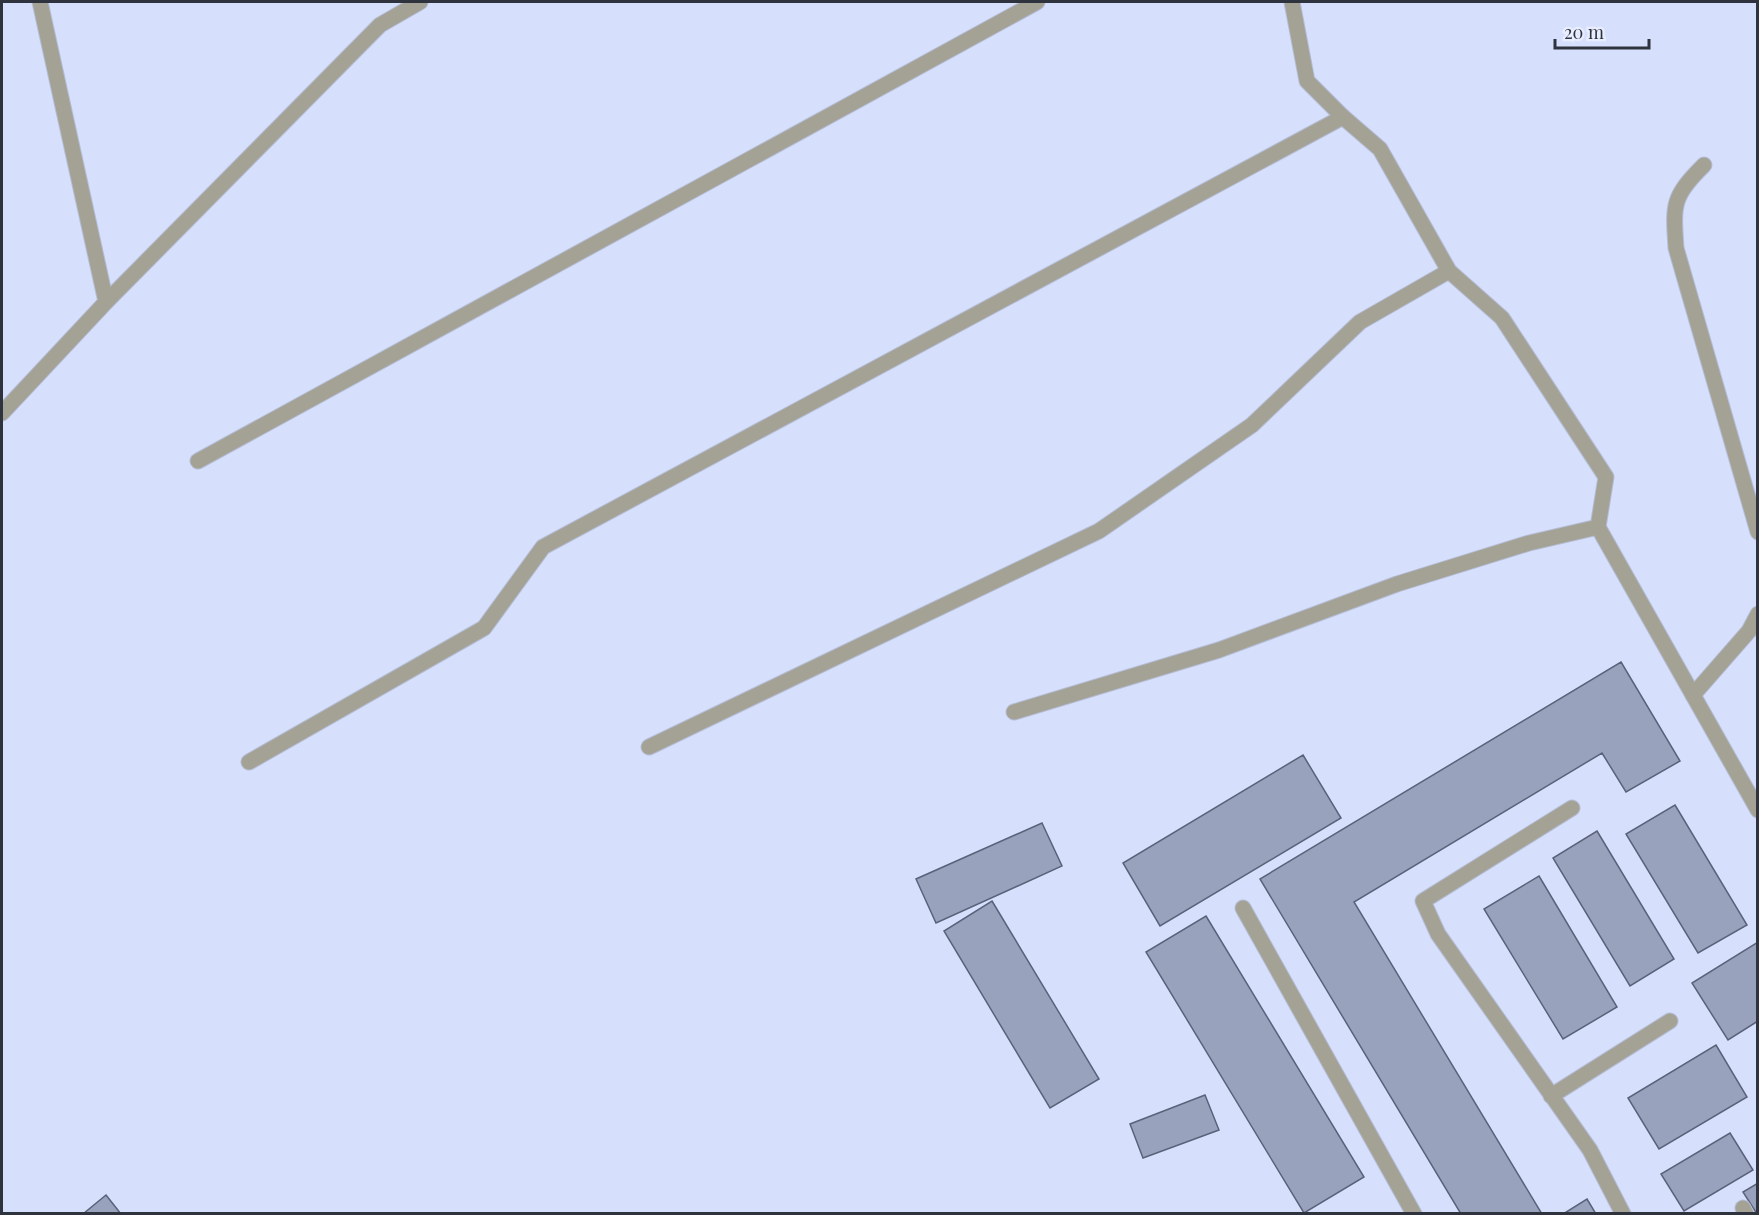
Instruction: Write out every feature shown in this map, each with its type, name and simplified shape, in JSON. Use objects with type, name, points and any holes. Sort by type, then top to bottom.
[{"type":"street","points":[[40,2],[106,303]]},
{"type":"street","points":[[2,413],[106,303],[380,25],[420,2]]},
{"type":"street","points":[[198,461],[1037,2]]},
{"type":"street","points":[[1292,2],[1307,81],[1343,117],[1380,149],[1449,271],[1502,318],[1606,477],[1598,527],[1758,810]]},
{"type":"street","points":[[249,762],[484,628],[543,547],[1343,117]]},
{"type":"street","points":[[1704,165],[1683,186],[1673,208],[1676,248],[1758,532]]},
{"type":"street","points":[[650,747],[1099,531],[1252,425],[1360,322],[1449,271]]},
{"type":"street","points":[[1014,712],[1219,650],[1397,584],[1529,543],[1598,527]]},
{"type":"street","points":[[1693,695],[1749,631],[1758,614]]},
{"type":"street","points":[[1572,808],[1423,901],[1438,934],[1590,1150],[1623,1214]]},
{"type":"street","points":[[1243,908],[1414,1214]]},
{"type":"street","points":[[1551,1096],[1671,1021]]},
{"type":"building","points":[[1621,662],[1680,761],[1626,792],[1602,753],[1354,902],[1542,1214],[1461,1214],[1260,879]]},
{"type":"building","points":[[1303,755],[1341,818],[1160,926],[1123,863]]},
{"type":"building","points":[[1675,805],[1747,925],[1698,953],[1626,834]]},
{"type":"building","points":[[1042,823],[1062,866],[936,923],[916,879]]},
{"type":"building","points":[[1597,831],[1674,959],[1630,986],[1553,858]]},
{"type":"building","points":[[1539,876],[1617,1007],[1563,1039],[1484,909]]},
{"type":"building","points":[[992,901],[1099,1079],[1050,1108],[944,931]]},
{"type":"building","points":[[1206,916],[1364,1177],[1304,1213],[1146,952]]},
{"type":"building","points":[[1758,942],[1758,1021],[1728,1040],[1692,983]]},
{"type":"building","points":[[1716,1045],[1747,1097],[1659,1149],[1628,1098]]},
{"type":"building","points":[[1205,1095],[1219,1130],[1143,1158],[1130,1124]]},
{"type":"building","points":[[1730,1133],[1753,1170],[1684,1211],[1661,1174]]},
{"type":"building","points":[[1758,1183],[1758,1214],[1757,1214],[1743,1192]]},
{"type":"building","points":[[106,1195],[121,1214],[83,1214]]},
{"type":"building","points":[[1587,1199],[1596,1214],[1563,1214]]}]
